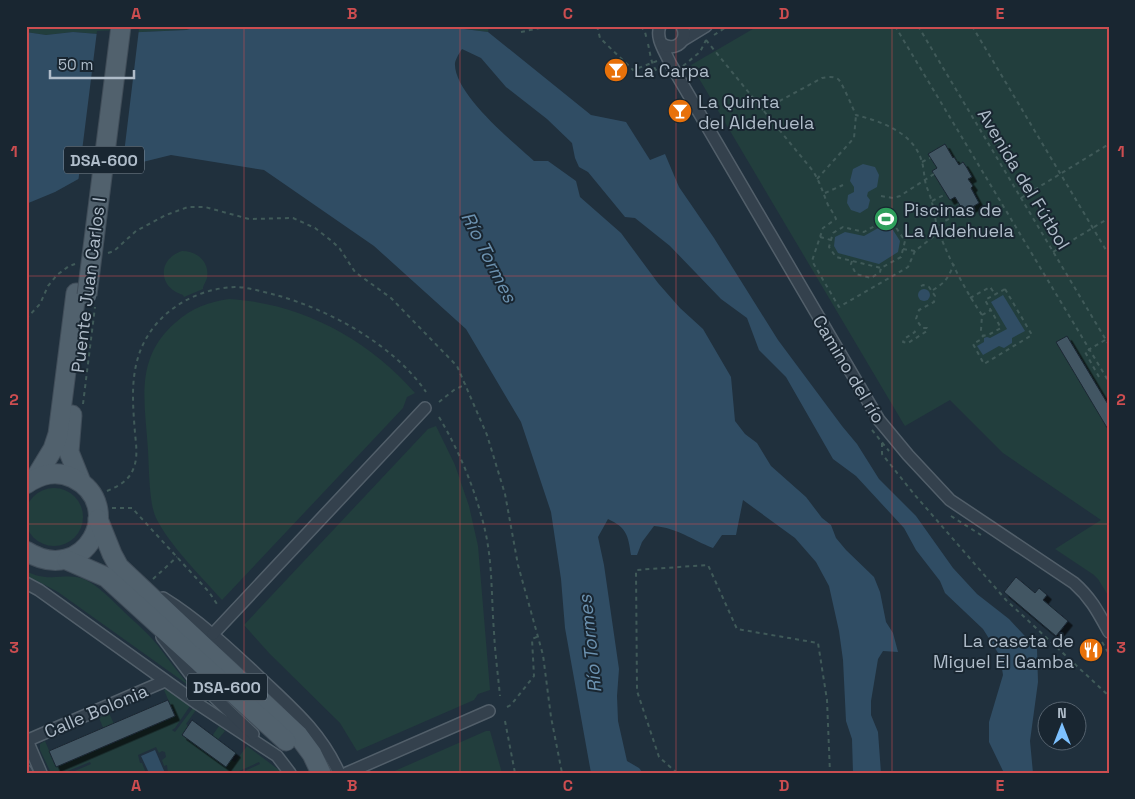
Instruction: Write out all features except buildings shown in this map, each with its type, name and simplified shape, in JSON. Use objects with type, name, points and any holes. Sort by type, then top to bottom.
[{"type":"main road","name":"Puente Juan Carlos I","points":[[31,481],[53,449],[58,434],[86,298],[109,26]]},
{"type":"main road","name":"Puente Juan Carlos I","points":[[80,482],[69,452],[70,436],[121,26]]},
{"type":"main road","name":"DSA-600","points":[[31,481],[51,473],[66,475],[80,482],[90,492],[97,505],[107,513],[112,554],[119,567],[144,582],[298,735],[312,754],[320,773]]},
{"type":"main road","points":[[67,560],[86,548],[107,513]]},
{"type":"main road","name":"DSA-600","points":[[26,551],[39,559],[67,560],[106,577],[289,744],[298,755],[307,773]]},
{"type":"street","points":[[658,32],[666,46],[673,47],[679,45],[683,40],[685,34],[682,26]]},
{"type":"street","name":"Camino del río","points":[[658,32],[672,67],[879,420],[908,455],[950,500],[1083,590],[1090,598],[1109,632]]},
{"type":"street","points":[[683,40],[706,33]]},
{"type":"street","points":[[213,634],[425,408]]},
{"type":"street","points":[[144,582],[165,600],[213,634],[308,723],[328,751],[339,773]]},
{"type":"street","points":[[26,583],[39,590],[165,681],[277,756]]},
{"type":"street","points":[[139,608],[191,675],[277,756],[290,773]]},
{"type":"street","name":"Calle Bolonia","points":[[27,740],[165,681]]},
{"type":"street","points":[[347,773],[489,711]]},
{"type":"street","points":[[27,740],[41,773]]},
{"type":"path","points":[[521,32],[542,26]]},
{"type":"path","points":[[597,26],[600,38],[633,70],[657,61]]},
{"type":"path","points":[[706,33],[728,26]]},
{"type":"path","name":"Avenida del Fútbol","points":[[895,26],[1109,382]]},
{"type":"path","name":"Avenida del Fútbol","points":[[918,26],[1109,345]]},
{"type":"path","name":"Avenida del Fútbol","points":[[972,26],[1109,256]]},
{"type":"path","points":[[680,68],[690,62],[700,52],[706,33]]},
{"type":"path","points":[[706,33],[748,92],[817,178],[825,193],[836,219],[823,228],[812,261],[838,307],[908,267],[915,251],[933,237],[937,228],[943,222],[962,212]]},
{"type":"path","points":[[763,110],[822,78],[838,79],[842,84],[849,104],[856,115],[854,138],[817,178]]},
{"type":"path","points":[[856,115],[885,123],[896,129],[915,148],[922,162],[937,228],[970,298],[982,315],[981,330],[983,336]]},
{"type":"path","points":[[1020,198],[1109,144]]},
{"type":"path","points":[[922,162],[930,158]]},
{"type":"path","points":[[881,196],[893,198],[900,196],[934,174]]},
{"type":"path","points":[[825,193],[843,184]]},
{"type":"path","points":[[932,202],[946,194]]},
{"type":"path","points":[[105,254],[114,251],[136,230],[166,214],[188,207],[205,207],[249,219],[293,218],[314,228],[333,242],[340,249],[355,272],[391,298],[457,366],[487,435],[505,494],[518,565],[539,636],[547,673],[551,718],[562,773]]},
{"type":"path","points":[[1053,252],[1109,218]]},
{"type":"path","points":[[852,261],[851,264],[856,274],[871,278],[880,272],[881,268],[901,257],[905,241],[896,226],[882,222],[864,232],[844,227],[833,233],[829,247],[836,257],[881,268]]},
{"type":"path","points":[[820,237],[831,240]]},
{"type":"path","points":[[903,249],[915,251]]},
{"type":"path","points":[[26,319],[40,304],[48,286],[57,275],[69,266],[78,263]]},
{"type":"path","points":[[932,291],[944,283],[954,264]]},
{"type":"path","points":[[913,333],[904,339],[903,342],[908,343],[927,332],[927,328],[922,328],[916,319],[920,310],[934,302],[935,296],[928,287],[923,285],[918,288]]},
{"type":"path","points":[[107,491],[128,479],[135,466],[136,452],[132,392],[135,367],[142,346],[153,328],[166,313],[188,298],[214,290],[236,287],[265,292],[324,312],[378,344],[407,370],[426,392]]},
{"type":"path","points":[[970,298],[990,287],[995,295]]},
{"type":"path","points":[[1005,289],[1032,335],[984,364],[973,344],[983,336],[1001,328],[985,300],[995,295],[1005,289]]},
{"type":"path","name":"Puente Juan Carlos I","points":[[82,411],[86,298]]},
{"type":"path","points":[[982,315],[991,310]]},
{"type":"path","points":[[1099,377],[1085,352],[1105,340]]},
{"type":"path","points":[[439,402],[454,390],[466,384]]},
{"type":"path","points":[[439,417],[457,449],[470,478],[484,523],[493,584],[494,631],[500,696]]},
{"type":"path","points":[[882,442],[882,454],[983,575],[1006,600],[1109,696]]},
{"type":"path","points":[[104,485],[110,497]]},
{"type":"path","points":[[107,513],[111,502]]},
{"type":"path","points":[[107,513],[132,508],[209,592],[219,607]]},
{"type":"path","points":[[144,582],[177,556]]},
{"type":"path","points":[[677,773],[659,757],[637,691],[636,570],[708,566],[737,629],[818,643],[827,700],[830,773]]},
{"type":"path","points":[[144,582],[158,585]]},
{"type":"path","points":[[507,707],[511,705],[534,676],[532,639],[539,636]]},
{"type":"path","points":[[505,721],[515,773]]},
{"type":"green space","points":[[26,26],[201,26],[186,30],[98,34],[73,32],[46,35],[26,32]]},
{"type":"green space","points":[[440,26],[489,26],[488,32]]},
{"type":"green space","points":[[758,26],[1109,26],[1109,597],[1094,575],[1055,549],[1101,520],[1003,453],[950,400],[905,426],[903,423],[691,65]]},
{"type":"green space","points":[[182,251],[193,253],[201,258],[207,272],[203,289],[184,297],[169,286],[165,280],[164,273],[168,260]]},
{"type":"green space","points":[[229,299],[256,302],[282,308],[307,316],[331,327],[376,356],[415,393],[407,397],[403,408],[222,600],[177,550],[156,518],[151,494],[144,398],[148,366],[153,351],[162,337],[175,323],[194,310],[207,304]]},
{"type":"green space","points":[[436,426],[455,465],[469,506],[478,546],[490,690],[478,694],[474,700],[357,751],[340,723],[269,653],[244,625],[428,429]]},
{"type":"green space","points":[[54,488],[70,493],[78,501],[83,517],[78,533],[70,541],[54,546],[38,541],[30,533],[25,517],[30,501],[38,493]]},
{"type":"green space","points":[[26,571],[43,577],[79,578],[95,586],[108,596],[152,639],[191,687],[58,592],[26,575]]},
{"type":"green space","points":[[166,689],[190,706],[172,730],[175,732],[193,708],[196,710],[186,724],[188,726],[182,735],[198,746],[208,742],[219,726],[225,731],[215,743],[217,745],[210,755],[226,767],[231,760],[235,762],[247,746],[283,773],[274,773],[273,771],[269,773],[240,773],[260,764],[259,762],[235,773],[168,773],[167,765],[164,766],[162,760],[166,757],[165,752],[159,753],[156,747],[138,755],[146,773],[70,773],[91,764],[90,762],[68,771],[69,773],[51,773],[40,750],[40,744],[45,741],[56,767],[110,744],[99,718],[109,713],[121,739],[175,716],[164,690]]},
{"type":"green space","points":[[486,731],[490,731],[502,773],[390,773]]},
{"type":"water","name":"Río Tormes","points":[[201,26],[440,26],[488,32],[591,115],[626,122],[650,160],[665,154],[679,187],[714,238],[778,340],[857,444],[879,479],[916,516],[953,568],[977,594],[1009,619],[1037,649],[1038,682],[1030,741],[1033,773],[1004,773],[989,742],[989,722],[1003,675],[1000,656],[983,629],[945,593],[940,581],[916,550],[904,528],[856,476],[833,459],[786,377],[759,350],[747,318],[721,299],[670,246],[635,218],[625,217],[588,172],[579,167],[572,143],[547,119],[506,87],[481,58],[462,49],[455,63],[457,75],[464,88],[486,116],[534,161],[548,161],[576,181],[580,197],[621,233],[658,283],[680,308],[703,329],[731,377],[735,421],[745,434],[757,443],[771,466],[806,497],[822,518],[831,525],[836,538],[846,550],[874,577],[880,592],[886,622],[893,633],[898,652],[883,651],[878,659],[871,701],[871,715],[878,732],[881,773],[853,773],[852,739],[846,721],[843,660],[829,586],[816,562],[795,538],[743,500],[736,535],[722,535],[713,548],[678,532],[654,526],[642,542],[637,555],[631,555],[626,533],[608,519],[598,537],[604,565],[619,669],[618,721],[627,761],[639,768],[643,773],[591,773],[565,628],[561,579],[551,512],[521,422],[466,329],[374,246],[264,170],[171,155],[82,177],[55,192],[26,204],[26,32],[46,35],[73,32],[98,34],[186,30]]},
{"type":"water","points":[[863,164],[875,167],[879,175],[877,187],[868,192],[867,196],[870,200],[868,208],[860,213],[851,210],[847,203],[848,195],[854,192],[854,187],[850,181],[853,169]]},
{"type":"water","points":[[880,227],[893,230],[900,241],[898,252],[879,264],[838,253],[834,246],[835,237],[845,232],[864,236]]},
{"type":"water","points":[[922,289],[926,289],[930,295],[926,301],[922,301],[918,297],[918,293]]},
{"type":"water","points":[[1003,295],[1025,331],[1012,338],[1012,343],[1004,348],[999,346],[983,355],[977,346],[984,342],[984,338],[990,338],[1007,329],[991,302]]},
{"type":"water","points":[[155,750],[165,773],[149,773],[141,756]]},
{"type":"pier","points":[[139,29],[122,170],[78,183],[97,31]]},
{"type":"place","name":"La Carpa","points":[[616,70]]},
{"type":"place","name":"La Quinta del Aldehuela","points":[[680,111]]},
{"type":"place","name":"Piscinas de La Aldehuela","points":[[886,219]]},
{"type":"place","name":"La caseta de Miguel El Gamba","points":[[1091,650]]}]
